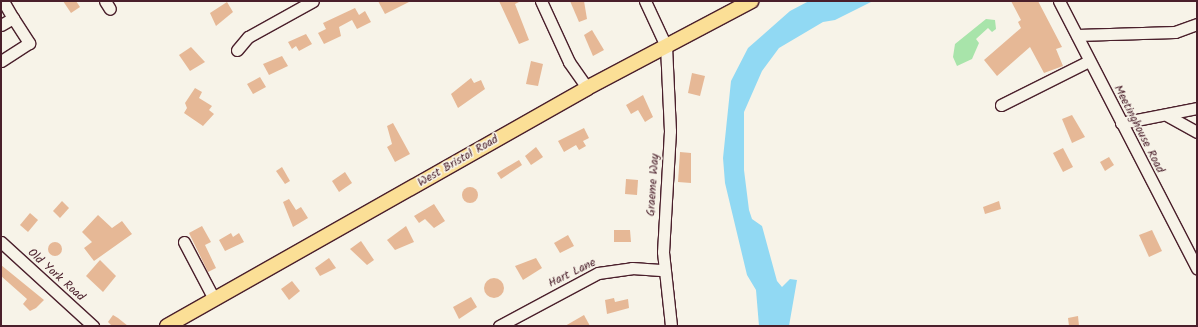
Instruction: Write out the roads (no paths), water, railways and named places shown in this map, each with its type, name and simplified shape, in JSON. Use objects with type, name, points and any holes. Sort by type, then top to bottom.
[{"type":"main road","name":"West Bristol Road","points":[[167,326],[587,88],[751,1]]},
{"type":"street","points":[[1,61],[29,43],[12,18],[3,1]]},
{"type":"street","points":[[237,50],[248,37],[312,1]]},
{"type":"street","points":[[541,1],[563,50],[587,88]]},
{"type":"street","points":[[645,1],[666,46]]},
{"type":"street","name":"Meetinghouse Road","points":[[1059,1],[1197,268]]},
{"type":"street","points":[[1,25],[12,18]]},
{"type":"street","points":[[1077,35],[1175,32],[1197,24]]},
{"type":"street","name":"Graeme Way","points":[[666,46],[670,131],[664,210],[664,270],[671,326]]},
{"type":"street","points":[[1000,105],[1089,61]]},
{"type":"street","points":[[1122,123],[1168,116],[1197,108]]},
{"type":"street","points":[[1168,116],[1197,132]]},
{"type":"street","name":"Old York Road","points":[[1,242],[92,326]]},
{"type":"street","points":[[184,242],[214,299]]},
{"type":"street","name":"Hart Lane","points":[[499,326],[598,273],[632,268],[664,270]]},
{"type":"water","points":[[809,1],[873,1],[835,20],[823,22],[779,48],[762,71],[744,112],[744,170],[749,210],[752,219],[762,226],[777,281],[782,287],[790,279],[797,280],[789,326],[759,326],[756,290],[747,275],[725,183],[723,158],[731,81],[748,48],[790,11]]}]
